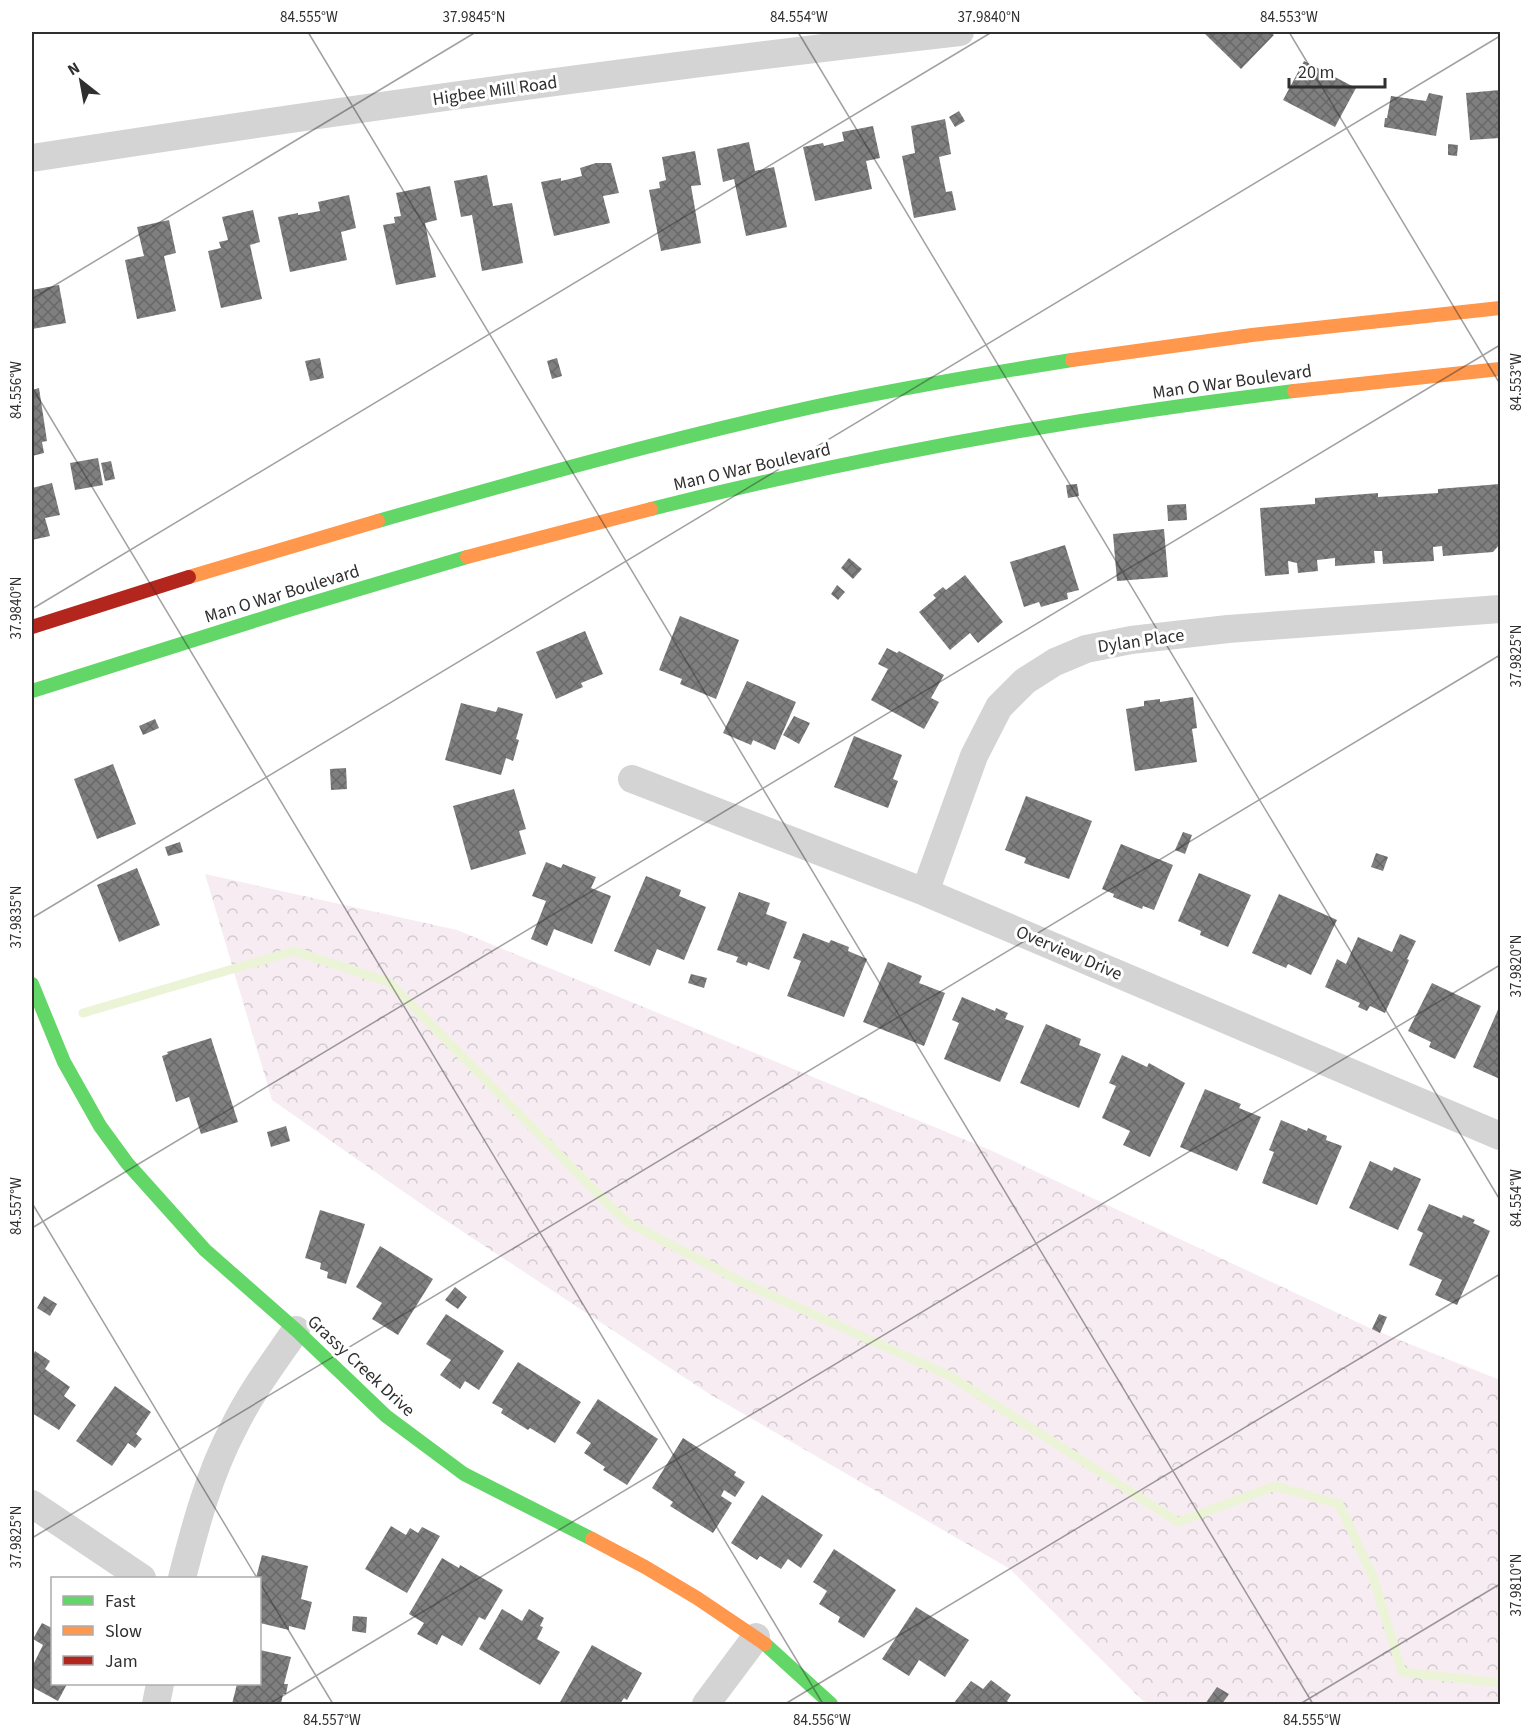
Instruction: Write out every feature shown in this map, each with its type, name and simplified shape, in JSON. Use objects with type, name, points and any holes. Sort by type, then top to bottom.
[{"type":"main road","points":[[32,627],[175,580],[437,502],[727,427],[843,401],[1138,350],[1365,320],[1500,308]]},
{"type":"main road","name":"Man O War Boulevard","points":[[32,691],[424,569],[565,530],[854,462],[990,436],[1221,400],[1413,376],[1500,369]]},
{"type":"main road","name":"Grassy Creek Drive","points":[[32,984],[64,1062],[100,1126],[127,1163],[205,1250],[296,1330],[386,1416],[464,1474],[645,1567],[756,1637],[831,1704]]},
{"type":"street","name":"Higbee Mill Road","points":[[32,158],[825,39],[960,32]]},
{"type":"street","name":"Dylan Place","points":[[925,892],[974,756],[999,707],[1025,681],[1055,662],[1086,649],[1131,640],[1228,629],[1500,609]]},
{"type":"street","name":"Overview Drive","points":[[632,780],[925,892],[1500,1136]]},
{"type":"street","points":[[182,1577],[194,1529],[232,1429],[254,1390],[296,1330]]},
{"type":"street","points":[[32,1504],[141,1577]]},
{"type":"street","points":[[706,1704],[756,1637]]},
{"type":"street","points":[[156,1704],[160,1685]]},
{"type":"green space","points":[[205,874],[457,930],[990,1150],[1372,1329],[1500,1380],[1500,1704],[1154,1704],[1143,1701],[1010,1569],[711,1395],[427,1208],[272,1100]]},
{"type":"building","points":[[1203,32],[1270,32],[1274,35],[1241,69]]},
{"type":"building","points":[[1304,61],[1356,88],[1335,127],[1283,100]]},
{"type":"building","points":[[1500,90],[1500,138],[1470,140],[1466,93]]},
{"type":"building","points":[[1429,93],[1443,96],[1436,136],[1384,127],[1391,96],[1426,101]]},
{"type":"building","points":[[959,111],[965,121],[955,127],[949,117]]},
{"type":"building","points":[[945,119],[951,154],[939,157],[946,192],[952,191],[956,210],[914,218],[902,156],[915,153],[911,126]]},
{"type":"building","points":[[873,126],[880,158],[866,161],[872,189],[815,201],[803,147],[823,143],[824,146],[844,141],[842,132]]},
{"type":"building","points":[[749,142],[755,171],[774,167],[787,227],[746,236],[734,179],[723,182],[717,149]]},
{"type":"building","points":[[1448,144],[1458,145],[1457,156],[1448,155]]},
{"type":"building","points":[[695,151],[701,185],[691,186],[701,243],[661,251],[649,190],[660,188],[659,182],[666,180],[662,157]]},
{"type":"building","points":[[596,163],[611,163],[619,193],[603,196],[610,223],[554,236],[541,182],[561,178],[561,181],[582,176],[580,168]]},
{"type":"building","points":[[487,175],[493,206],[512,203],[523,263],[482,271],[472,215],[461,217],[454,181]]},
{"type":"building","points":[[430,186],[437,220],[425,223],[436,277],[396,285],[383,225],[395,223],[394,217],[401,216],[396,193]]},
{"type":"building","points":[[349,195],[356,228],[341,232],[347,260],[290,272],[278,217],[320,211],[318,202]]},
{"type":"building","points":[[253,210],[260,242],[250,245],[262,299],[221,308],[208,251],[221,248],[219,242],[228,240],[222,217]]},
{"type":"building","points":[[169,220],[176,253],[164,256],[176,311],[137,319],[125,260],[144,256],[137,227]]},
{"type":"building","points":[[59,285],[66,323],[32,329],[32,290]]},
{"type":"building","points":[[320,358],[324,378],[310,381],[305,361]]},
{"type":"building","points":[[557,358],[562,376],[552,379],[547,361]]},
{"type":"building","points":[[39,388],[47,441],[42,442],[44,453],[32,456],[32,390]]},
{"type":"building","points":[[98,458],[103,485],[75,490],[70,463]]},
{"type":"building","points":[[111,461],[115,479],[105,481],[101,463]]},
{"type":"building","points":[[52,483],[60,515],[45,518],[50,536],[32,540],[32,488]]},
{"type":"building","points":[[1077,484],[1079,496],[1068,498],[1066,485]]},
{"type":"building","points":[[1500,484],[1500,544],[1493,552],[1443,556],[1442,546],[1433,547],[1434,561],[1383,564],[1382,551],[1374,551],[1375,563],[1335,566],[1335,558],[1317,560],[1318,571],[1298,573],[1297,563],[1288,561],[1289,574],[1265,576],[1260,508],[1315,504],[1315,498],[1378,493],[1378,497],[1438,493],[1438,489]]},
{"type":"building","points":[[1186,504],[1187,520],[1168,521],[1167,505]]},
{"type":"building","points":[[1164,529],[1168,577],[1117,581],[1113,534]]},
{"type":"building","points":[[1065,545],[1079,590],[1067,593],[1068,599],[1041,607],[1039,602],[1024,607],[1010,562]]},
{"type":"building","points":[[849,558],[862,569],[853,579],[841,568]]},
{"type":"building","points":[[965,575],[1003,622],[978,643],[970,633],[950,650],[919,612],[936,598],[933,595],[943,587],[946,590]]},
{"type":"building","points":[[837,585],[845,592],[838,600],[831,594]]},
{"type":"building","points":[[680,616],[739,640],[716,699],[680,684],[682,679],[659,670]]},
{"type":"building","points":[[585,631],[603,674],[581,683],[583,687],[556,699],[536,652]]},
{"type":"building","points":[[887,648],[897,653],[899,651],[944,675],[931,698],[939,702],[924,729],[871,700],[888,669],[878,664]]},
{"type":"building","points":[[747,681],[796,702],[775,750],[753,740],[751,745],[723,733]]},
{"type":"building","points":[[1193,697],[1197,728],[1192,729],[1197,762],[1135,771],[1126,709],[1144,706],[1144,701],[1160,699],[1160,702]]},
{"type":"building","points":[[461,703],[496,712],[498,707],[523,714],[513,761],[506,758],[501,775],[445,760]]},
{"type":"building","points":[[794,716],[810,723],[799,744],[783,735]]},
{"type":"building","points":[[155,719],[159,728],[143,735],[139,726]]},
{"type":"building","points":[[854,736],[902,755],[893,779],[898,781],[888,808],[834,787]]},
{"type":"building","points":[[113,764],[136,824],[97,839],[74,779]]},
{"type":"building","points":[[346,768],[347,789],[331,790],[330,769]]},
{"type":"building","points":[[514,789],[526,829],[519,831],[526,854],[471,870],[453,806]]},
{"type":"building","points":[[1026,796],[1092,821],[1069,879],[1024,863],[1026,858],[1005,850]]},
{"type":"building","points":[[1183,832],[1192,835],[1185,854],[1175,850]]},
{"type":"building","points":[[180,842],[183,852],[168,856],[165,847]]},
{"type":"building","points":[[1121,844],[1173,865],[1154,910],[1143,906],[1142,909],[1113,897],[1114,894],[1102,889]]},
{"type":"building","points":[[1376,853],[1388,857],[1383,871],[1371,867]]},
{"type":"building","points":[[546,862],[561,868],[563,864],[596,877],[591,888],[611,896],[592,944],[554,929],[547,946],[531,939],[546,901],[532,896]]},
{"type":"building","points":[[137,868],[160,925],[119,942],[97,885]]},
{"type":"building","points":[[1199,873],[1251,895],[1228,947],[1200,935],[1201,931],[1178,921]]},
{"type":"building","points":[[646,876],[681,890],[679,896],[706,907],[684,960],[657,949],[650,966],[614,951]]},
{"type":"building","points":[[739,892],[770,903],[766,914],[787,922],[769,970],[748,962],[747,966],[736,962],[738,957],[717,950]]},
{"type":"building","points":[[1279,894],[1337,920],[1311,975],[1288,964],[1286,968],[1252,953]]},
{"type":"building","points":[[803,933],[829,943],[831,940],[849,947],[848,951],[867,959],[844,1017],[787,996],[801,961],[793,958]]},
{"type":"building","points":[[1400,934],[1416,941],[1385,1013],[1370,1006],[1367,1011],[1358,1007],[1360,1003],[1325,987],[1337,959],[1346,964],[1358,937],[1392,952]]},
{"type":"building","points":[[888,962],[922,976],[919,983],[945,993],[924,1046],[863,1022]]},
{"type":"building","points":[[691,974],[707,978],[704,988],[688,983]]},
{"type":"building","points":[[1432,983],[1481,1006],[1455,1059],[1429,1047],[1431,1042],[1408,1031]]},
{"type":"building","points":[[962,997],[995,1011],[996,1008],[1008,1013],[1005,1019],[1024,1026],[1000,1082],[944,1059],[959,1023],[952,1020]]},
{"type":"building","points":[[1500,1005],[1500,1079],[1473,1067]]},
{"type":"building","points":[[1046,1024],[1081,1039],[1079,1045],[1101,1054],[1079,1108],[1020,1083]]},
{"type":"building","points":[[211,1038],[238,1122],[201,1134],[189,1097],[176,1102],[162,1056],[168,1054],[167,1052]]},
{"type":"building","points":[[1122,1055],[1147,1067],[1149,1063],[1185,1083],[1150,1157],[1123,1145],[1130,1131],[1102,1118],[1116,1086],[1109,1083]]},
{"type":"building","points":[[1205,1089],[1241,1104],[1239,1108],[1261,1117],[1237,1171],[1180,1147]]},
{"type":"building","points":[[1281,1120],[1307,1131],[1308,1128],[1327,1136],[1326,1140],[1342,1146],[1317,1205],[1262,1183],[1274,1152],[1269,1150]]},
{"type":"building","points":[[286,1126],[290,1141],[271,1147],[267,1132]]},
{"type":"building","points":[[1370,1161],[1392,1171],[1394,1167],[1421,1179],[1398,1230],[1349,1208]]},
{"type":"building","points":[[1429,1204],[1462,1218],[1463,1215],[1475,1220],[1473,1223],[1490,1231],[1457,1305],[1435,1295],[1442,1280],[1409,1265],[1423,1233],[1417,1230]]},
{"type":"building","points":[[320,1210],[365,1224],[346,1284],[327,1278],[328,1272],[320,1269],[321,1263],[305,1258]]},
{"type":"building","points":[[380,1246],[433,1279],[398,1335],[372,1319],[382,1303],[356,1287]]},
{"type":"building","points":[[455,1287],[467,1297],[458,1309],[445,1300]]},
{"type":"building","points":[[44,1296],[57,1304],[50,1316],[37,1308]]},
{"type":"building","points":[[446,1314],[504,1351],[479,1390],[465,1381],[460,1389],[440,1375],[451,1360],[426,1344]]},
{"type":"building","points":[[1379,1314],[1387,1317],[1380,1333],[1372,1329]]},
{"type":"building","points":[[35,1351],[50,1361],[45,1369],[70,1387],[64,1396],[76,1405],[59,1430],[32,1413],[32,1357]]},
{"type":"building","points":[[518,1362],[581,1402],[555,1443],[501,1413],[503,1409],[492,1403]]},
{"type":"building","points":[[115,1386],[151,1412],[136,1434],[142,1439],[135,1448],[128,1443],[112,1466],[76,1441]]},
{"type":"building","points":[[598,1399],[658,1439],[627,1485],[603,1470],[605,1467],[584,1453],[591,1443],[576,1433]]},
{"type":"building","points":[[683,1438],[736,1472],[734,1475],[745,1482],[735,1497],[724,1490],[721,1496],[732,1503],[713,1533],[670,1506],[673,1502],[652,1488]]},
{"type":"building","points":[[762,1495],[823,1535],[801,1568],[788,1559],[781,1569],[760,1556],[757,1560],[731,1543]]},
{"type":"building","points":[[391,1526],[406,1535],[410,1528],[418,1533],[422,1527],[440,1536],[407,1593],[365,1569]]},
{"type":"building","points":[[834,1549],[896,1590],[864,1638],[838,1622],[840,1617],[819,1604],[827,1591],[813,1582]]},
{"type":"building","points":[[262,1555],[308,1566],[301,1599],[312,1602],[305,1630],[289,1626],[289,1630],[261,1623],[261,1577],[256,1577]]},
{"type":"building","points":[[442,1558],[459,1568],[460,1565],[503,1590],[485,1620],[479,1617],[462,1646],[442,1635],[437,1645],[417,1634],[424,1623],[409,1614]]},
{"type":"building","points":[[916,1607],[969,1640],[945,1677],[919,1660],[909,1676],[882,1659]]},
{"type":"building","points":[[502,1609],[522,1621],[529,1609],[544,1618],[540,1626],[543,1627],[537,1639],[560,1652],[540,1685],[479,1649]]},
{"type":"building","points":[[353,1616],[367,1617],[366,1633],[352,1631]]},
{"type":"building","points":[[42,1623],[51,1628],[51,1685],[66,1685],[58,1701],[32,1687],[32,1667],[43,1645],[33,1639]]},
{"type":"building","points":[[592,1645],[642,1673],[627,1700],[624,1698],[620,1704],[559,1704]]},
{"type":"building","points":[[261,1650],[291,1657],[284,1684],[288,1684],[286,1694],[283,1694],[281,1704],[232,1704],[237,1685],[261,1685]]},
{"type":"building","points":[[991,1680],[1011,1695],[1007,1701],[1011,1704],[953,1704],[971,1681],[983,1689]]},
{"type":"building","points":[[1217,1687],[1229,1694],[1222,1704],[1205,1704]]},
{"type":"waterway","points":[[83,1013],[294,951],[389,982],[629,1223],[744,1283],[950,1376],[1178,1522],[1275,1486],[1339,1504],[1373,1577],[1402,1672],[1500,1683]]},
{"type":"traffic: fast","points":[[378,521],[593,461],[754,420],[907,388],[1072,360]]},
{"type":"traffic: fast","points":[[651,509],[810,472],[971,440],[1132,413],[1294,391]]},
{"type":"traffic: fast","points":[[32,691],[292,609],[467,557]]},
{"type":"traffic: fast","points":[[32,984],[64,1062],[100,1126],[127,1163],[205,1250],[296,1330],[386,1416],[464,1474],[592,1539]]},
{"type":"traffic: fast","points":[[765,1644],[831,1704]]},
{"type":"traffic: slow","points":[[1072,360],[1252,335],[1500,308]]},
{"type":"traffic: slow","points":[[1294,391],[1500,369]]},
{"type":"traffic: slow","points":[[467,557],[651,509]]},
{"type":"traffic: slow","points":[[189,577],[378,521]]},
{"type":"traffic: slow","points":[[592,1539],[697,1598],[765,1644]]},
{"type":"traffic: jam","points":[[32,627],[189,577]]}]
